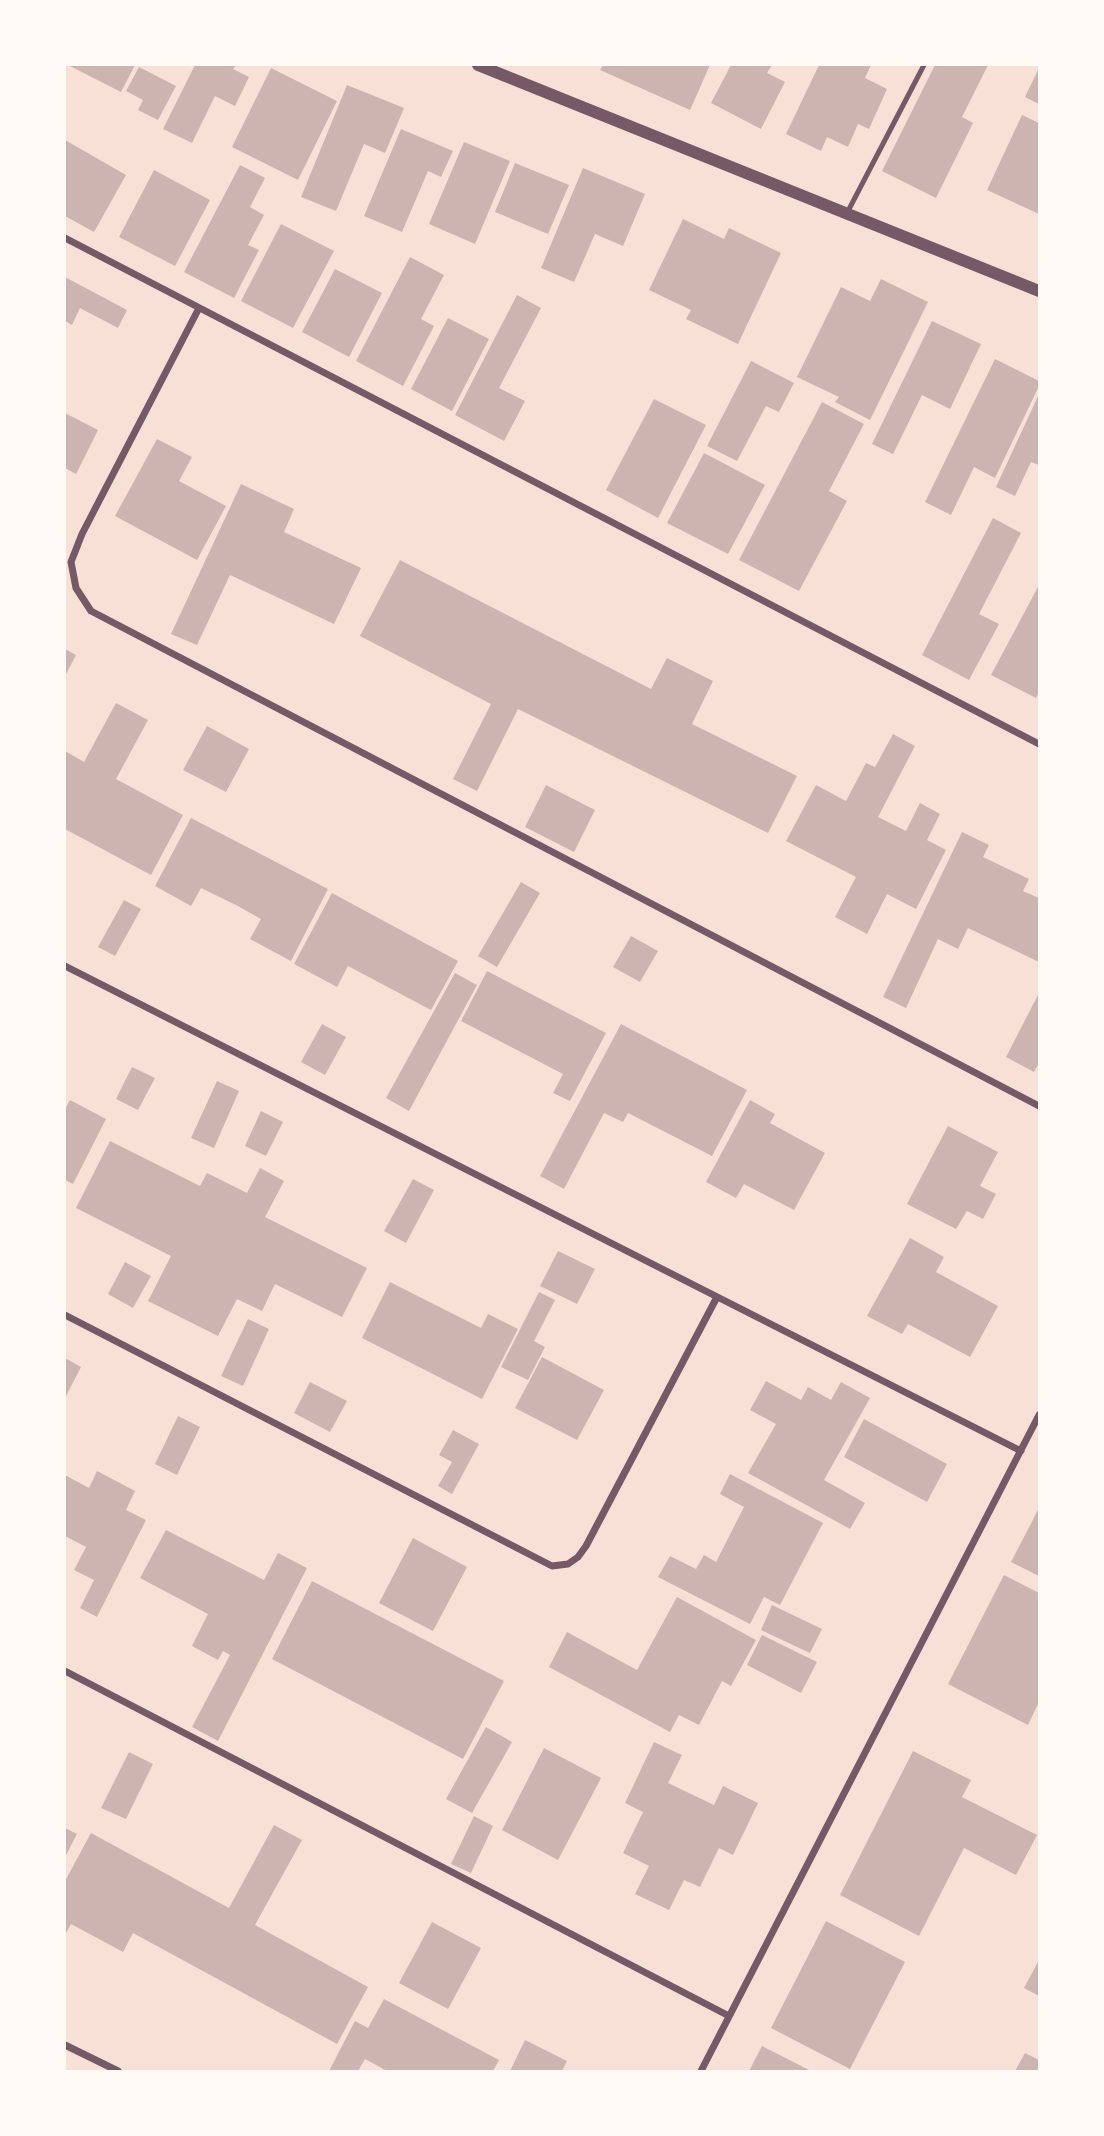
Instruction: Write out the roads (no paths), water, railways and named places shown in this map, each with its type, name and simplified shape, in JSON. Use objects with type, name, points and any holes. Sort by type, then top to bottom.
[{"type":"street","points":[[478,65],[1039,291]]},
{"type":"street","points":[[65,238],[1039,744]]},
{"type":"street","points":[[199,307],[82,534],[71,562],[76,587],[91,611],[1039,1106]]},
{"type":"street","points":[[65,966],[1021,1451]]},
{"type":"street","points":[[65,1315],[552,1566],[568,1564],[578,1557],[586,1546],[717,1297]]},
{"type":"street","points":[[701,2071],[1039,1415]]},
{"type":"street","points":[[65,1671],[729,2016]]},
{"type":"street","points":[[65,2045],[118,2071]]},
{"type":"lane","points":[[847,213],[924,65]]}]
